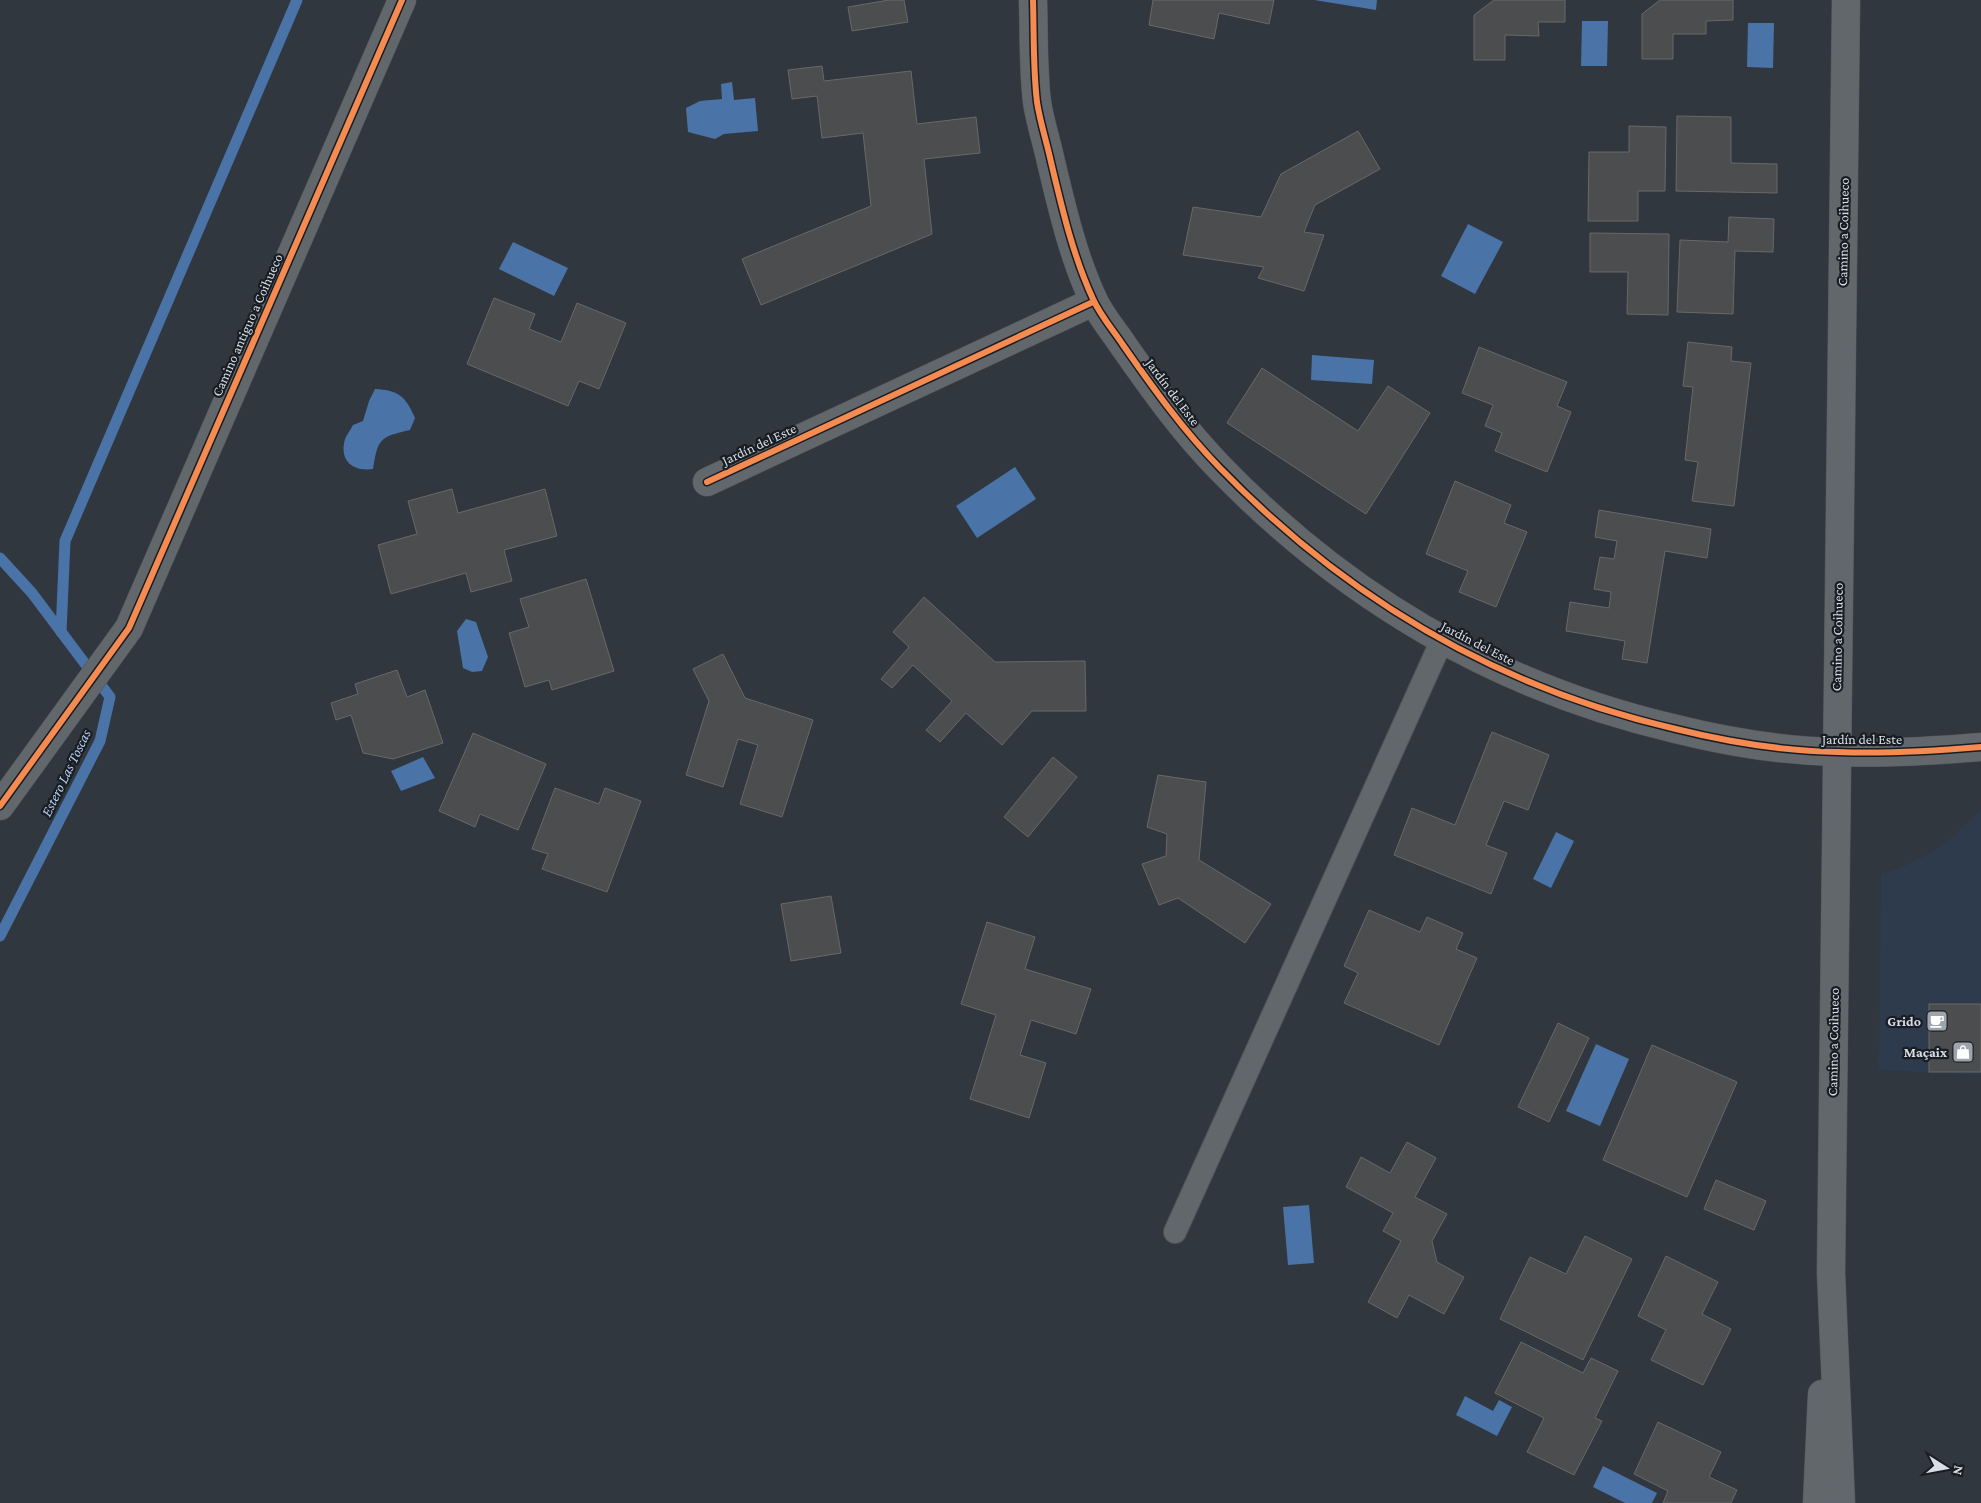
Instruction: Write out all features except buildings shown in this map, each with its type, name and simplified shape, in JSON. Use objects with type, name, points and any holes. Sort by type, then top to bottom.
[{"type":"street","name":"Camino antiguo a Coihueco","points":[[0,806],[129,628],[402,0]]},
{"type":"street","name":"Jardín del Este","points":[[1033,0],[1038,103],[1067,228],[1094,302],[1158,396],[1200,448],[1247,496],[1296,540],[1349,581],[1404,618],[1442,640],[1520,678],[1581,702],[1643,722],[1771,747],[1836,752],[1923,751],[1981,747]]},
{"type":"street","name":"Camino a Coihueco","points":[[1841,1503],[1831,1273],[1846,0]]},
{"type":"street","name":"Jardín del Este","points":[[707,482],[1094,302]]},
{"type":"street","name":"Camino a Coihueco","points":[[1817,1503],[1818,1442],[1831,1273]]},
{"type":"lane","points":[[1175,1232],[1442,640]]},
{"type":"shaded area","points":[[1981,810],[1981,1075],[1879,1070],[1881,874],[1904,866],[1930,853],[1953,837]]},
{"type":"water","points":[[1314,0],[1377,0],[1376,10]]},
{"type":"water","points":[[1582,21],[1608,21],[1607,66],[1581,66]]},
{"type":"water","points":[[1748,23],[1774,23],[1773,68],[1747,67]]},
{"type":"water","points":[[732,82],[734,100],[755,98],[758,131],[724,134],[715,139],[688,132],[686,108],[700,101],[722,99],[721,84]]},
{"type":"water","points":[[1468,224],[1503,242],[1475,294],[1441,276]]},
{"type":"water","points":[[513,242],[568,268],[554,296],[499,269]]},
{"type":"water","points":[[1312,355],[1374,360],[1372,384],[1311,380]]},
{"type":"water","points":[[375,389],[390,391],[401,396],[415,418],[410,430],[392,435],[382,441],[377,451],[373,469],[359,469],[346,459],[344,453],[345,439],[353,425],[363,421]]},
{"type":"water","points":[[1015,467],[1036,499],[977,538],[956,506]]},
{"type":"water","points":[[466,619],[476,622],[488,657],[482,671],[472,672],[463,668],[457,631]]},
{"type":"water","points":[[423,757],[435,778],[401,791],[391,771]]},
{"type":"water","points":[[1556,832],[1574,841],[1551,888],[1533,879]]},
{"type":"water","points":[[1596,1044],[1629,1059],[1600,1126],[1566,1111]]},
{"type":"water","points":[[1309,1205],[1314,1263],[1288,1265],[1283,1207]]},
{"type":"water","points":[[1465,1396],[1493,1411],[1499,1400],[1512,1407],[1497,1436],[1456,1415]]},
{"type":"water","points":[[1603,1466],[1657,1493],[1652,1503],[1625,1503],[1593,1487]]},
{"type":"waterway","points":[[61,632],[65,541],[297,0]]},
{"type":"waterway","name":"Estero Las Toscas","points":[[0,558],[32,593],[110,697],[100,741],[0,936]]},
{"type":"cycle path","points":[[0,806],[129,628],[402,0]]},
{"type":"cycle path","points":[[1033,0],[1038,110],[1069,232],[1086,283],[1096,305],[1157,393],[1206,454],[1269,515],[1320,558],[1373,597],[1429,632],[1487,663],[1548,689],[1611,711],[1716,738],[1797,750],[1873,753],[1981,747]]},
{"type":"cycle path","points":[[707,482],[1093,302]]},
{"type":"place","name":"Grido","points":[[1937,1021]]},
{"type":"place","name":"Maçaix","points":[[1963,1052]]}]
